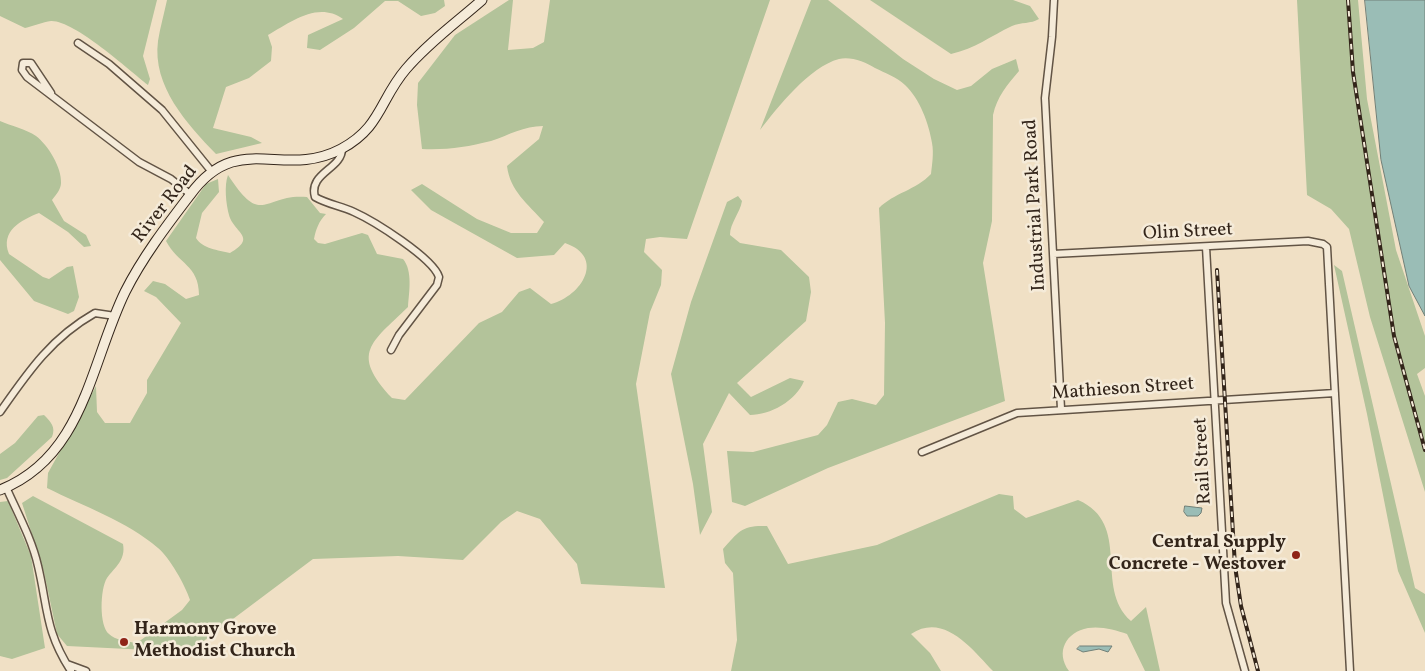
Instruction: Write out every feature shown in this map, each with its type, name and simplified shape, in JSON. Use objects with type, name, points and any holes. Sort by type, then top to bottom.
[{"type":"street","name":"River Road","points":[[3,488],[40,466],[68,433],[115,316],[138,269],[190,194],[212,172],[237,160],[249,158],[301,161],[321,157],[342,149],[372,125],[406,69],[482,0]]},
{"type":"street","name":"Industrial Park Road","points":[[1054,0],[1045,98],[1062,409]]},
{"type":"street","points":[[78,43],[108,64],[162,110],[212,172]]},
{"type":"street","points":[[50,93],[31,63],[24,63],[23,74],[139,162],[171,179],[190,194]]},
{"type":"street","points":[[342,149],[340,158],[316,181],[312,190],[315,197],[353,211],[380,227],[428,261],[439,277],[437,285],[399,335],[391,350]]},
{"type":"street","name":"Olin Street","points":[[1053,254],[1308,241],[1323,244],[1327,247],[1328,258],[1334,393]]},
{"type":"street","name":"Rail Street","points":[[1206,247],[1226,603],[1245,671]]},
{"type":"street","points":[[0,412],[29,369],[64,336],[95,314],[115,316]]},
{"type":"street","points":[[1334,393],[1350,671]]},
{"type":"street","name":"Mathieson Street","points":[[922,452],[1017,413],[1334,393]]},
{"type":"street","points":[[3,488],[33,549],[38,565],[46,617],[53,638],[70,671]]},
{"type":"street","points":[[66,664],[86,671]]},
{"type":"green space","points":[[0,0],[157,0],[143,56],[150,79],[148,85],[101,47],[73,28],[51,21],[25,28],[0,16]]},
{"type":"green space","points":[[167,0],[444,0],[445,6],[435,13],[421,16],[398,1],[385,1],[354,28],[320,50],[307,48],[308,35],[343,19],[334,14],[324,12],[305,15],[268,35],[272,47],[271,61],[249,78],[226,87],[213,128],[251,137],[262,143],[216,154],[183,117],[166,89],[160,73],[158,41]]},
{"type":"green space","points":[[509,0],[513,0],[508,50],[533,48],[544,42],[550,0],[770,0],[687,239],[660,237],[646,239],[644,252],[662,270],[661,285],[650,312],[636,384],[665,588],[581,584],[577,564],[540,519],[517,511],[501,522],[463,560],[398,556],[313,559],[189,652],[67,646],[57,634],[44,572],[22,503],[33,496],[123,544],[123,555],[107,578],[102,598],[103,623],[106,630],[114,638],[135,643],[141,640],[182,610],[190,600],[185,587],[163,552],[146,538],[119,522],[47,488],[48,473],[96,386],[97,412],[105,423],[130,423],[147,393],[147,380],[181,323],[156,297],[144,291],[153,281],[165,284],[186,299],[199,295],[196,277],[166,241],[206,184],[218,179],[219,192],[202,213],[196,238],[203,245],[230,253],[242,243],[242,235],[232,221],[228,211],[226,189],[228,175],[249,201],[257,205],[264,205],[292,197],[307,197],[320,213],[326,214],[320,222],[314,239],[318,243],[325,244],[362,233],[368,235],[377,254],[403,259],[409,276],[408,307],[376,340],[370,349],[369,359],[379,383],[392,398],[405,400],[479,323],[502,312],[519,292],[530,288],[551,304],[562,300],[580,285],[585,276],[587,266],[584,257],[577,249],[565,243],[554,255],[517,258],[431,210],[411,190],[422,184],[477,219],[511,233],[537,233],[544,222],[516,190],[507,166],[539,139],[543,126],[523,129],[474,145],[422,149],[417,105],[418,83],[455,35]]},
{"type":"green space","points":[[811,0],[828,0],[903,59],[934,79],[957,90],[971,86],[992,69],[1016,59],[1019,71],[1000,97],[993,115],[992,221],[983,263],[1005,401],[828,468],[745,506],[732,502],[727,451],[753,452],[818,435],[827,425],[838,402],[852,399],[876,405],[884,395],[885,323],[879,208],[891,199],[919,184],[931,174],[933,159],[931,136],[923,112],[915,97],[905,85],[867,64],[848,58],[828,63],[806,79],[776,110],[760,130]]},
{"type":"green space","points":[[870,0],[1013,0],[1030,6],[1039,19],[1012,26],[960,52],[951,54]]},
{"type":"green space","points":[[1297,0],[1358,0],[1367,99],[1396,250],[1425,336],[1425,368],[1417,374],[1425,396],[1425,492],[1370,317],[1349,229],[1331,209],[1307,195]]},
{"type":"green space","points":[[0,121],[23,129],[41,140],[57,164],[61,177],[60,187],[52,200],[64,221],[86,235],[91,246],[84,247],[68,232],[39,213],[19,223],[7,239],[9,254],[43,277],[49,279],[67,267],[73,266],[79,297],[74,311],[68,314],[34,301],[0,260]]},
{"type":"green space","points":[[738,196],[742,201],[730,235],[740,243],[781,250],[809,277],[811,292],[806,321],[737,383],[751,397],[790,378],[804,381],[789,401],[774,410],[758,414],[750,415],[729,393],[703,444],[712,512],[700,535],[693,484],[671,374],[691,302],[727,202]]},
{"type":"green space","points":[[1334,265],[1342,271],[1415,588],[1425,594],[1425,633],[1398,571],[1367,414]]},
{"type":"green space","points":[[44,415],[52,425],[52,437],[7,478],[0,480],[0,454],[15,443],[38,416]]},
{"type":"green space","points":[[999,494],[1013,496],[1014,509],[1026,518],[1078,500],[1095,511],[1104,524],[1109,540],[1114,591],[1120,607],[1131,621],[1146,607],[1160,671],[1145,671],[1127,634],[1108,629],[1088,628],[1074,634],[1065,644],[1063,657],[1069,671],[993,671],[957,636],[935,627],[923,628],[911,634],[930,653],[941,671],[731,671],[737,640],[733,573],[725,563],[723,549],[742,530],[767,526],[788,564],[877,545]]},
{"type":"green space","points":[[8,501],[31,556],[45,648],[12,659],[0,656],[0,502]]},
{"type":"water","points":[[1365,0],[1425,0],[1425,316],[1409,286],[1381,160]]},
{"type":"water","points":[[1185,506],[1202,508],[1201,513],[1198,516],[1187,516],[1184,512]]},
{"type":"water","points":[[1080,646],[1112,646],[1108,652],[1099,649],[1083,652],[1077,649]]},
{"type":"railway","points":[[1348,0],[1353,72],[1394,336],[1425,450]]},
{"type":"railway","points":[[1217,270],[1235,566],[1241,606],[1258,671]]},
{"type":"place","name":"Central Supply Concrete - Westover","points":[[1296,555]]},
{"type":"place","name":"Harmony Grove Methodist Church","points":[[124,642]]}]
